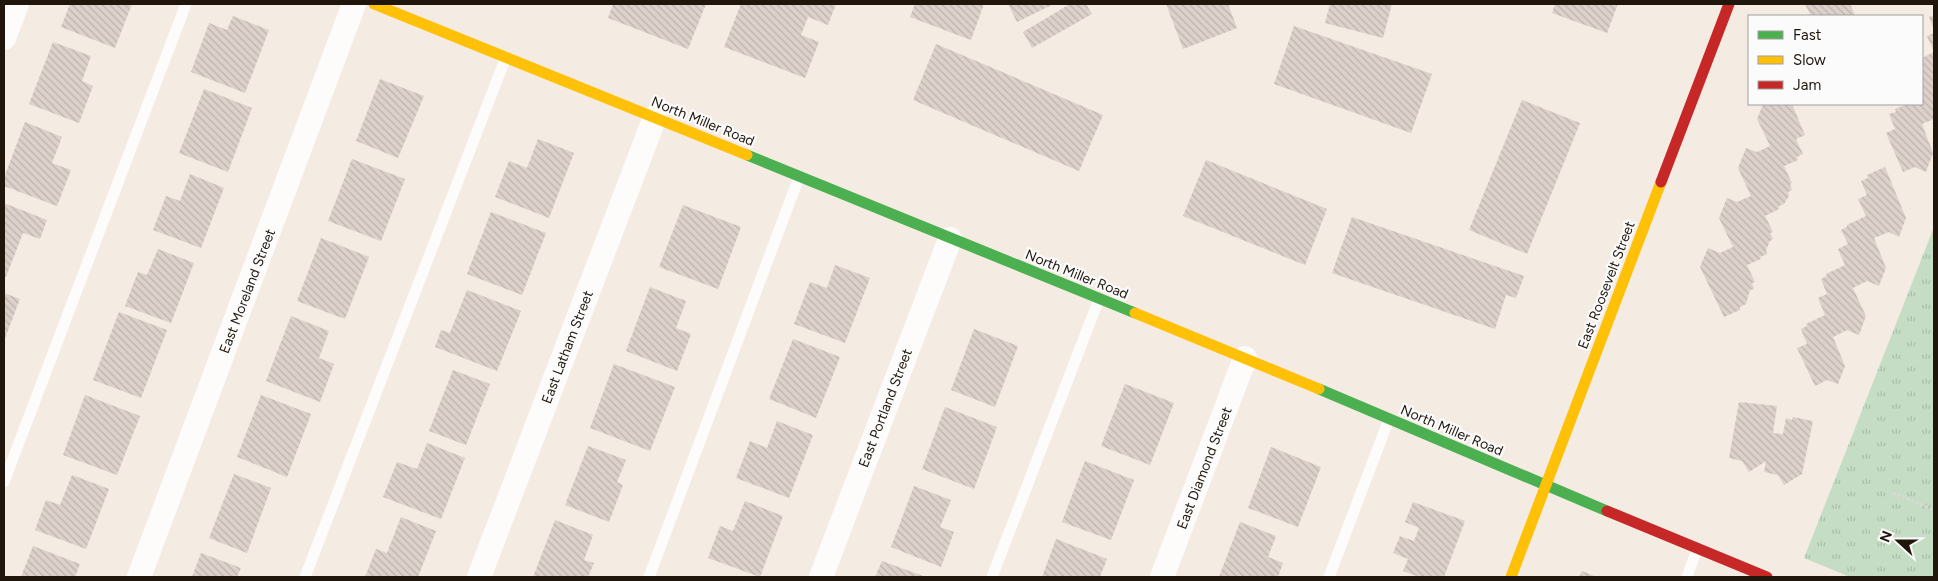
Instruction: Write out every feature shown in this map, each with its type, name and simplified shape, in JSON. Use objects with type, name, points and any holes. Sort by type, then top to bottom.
[{"type":"street","points":[[4,38],[17,4]]},
{"type":"street","name":"East Moreland Street","points":[[139,577],[354,4]]},
{"type":"street","name":"North Miller Road","points":[[374,4],[1245,358],[1546,486],[1768,577]]},
{"type":"street","name":"East Roosevelt Street","points":[[1511,577],[1729,4]]},
{"type":"street","name":"East Latham Street","points":[[479,577],[655,117]]},
{"type":"street","name":"East Portland Street","points":[[821,577],[950,239]]},
{"type":"street","name":"East Diamond Street","points":[[1162,577],[1245,358]]},
{"type":"lane","points":[[4,482],[186,4]]},
{"type":"lane","points":[[305,577],[506,57]]},
{"type":"lane","points":[[649,577],[799,177]]},
{"type":"lane","points":[[992,577],[1099,299]]},
{"type":"lane","points":[[1329,577],[1389,420]]},
{"type":"lane","points":[[1687,577],[1698,549]]},
{"type":"path","points":[[1893,493],[1934,510]]},
{"type":"green space","points":[[1934,227],[1934,577],[1850,577],[1804,558]]},
{"type":"building","points":[[70,4],[132,4],[115,48],[61,27]]},
{"type":"building","points":[[613,4],[706,4],[688,49],[608,18]]},
{"type":"building","points":[[741,4],[836,4],[828,25],[808,17],[801,35],[819,42],[805,78],[724,47]]},
{"type":"building","points":[[915,4],[984,4],[971,40],[910,17]]},
{"type":"building","points":[[1008,4],[1054,4],[1017,22]]},
{"type":"building","points":[[1070,4],[1086,4],[1092,14],[1032,48],[1023,32]]},
{"type":"building","points":[[1166,4],[1228,4],[1237,28],[1183,49]]},
{"type":"building","points":[[1330,4],[1392,4],[1383,38],[1325,23]]},
{"type":"building","points":[[1555,4],[1618,4],[1607,33],[1552,13]]},
{"type":"building","points":[[1805,4],[1850,4],[1855,15],[1810,15]]},
{"type":"building","points":[[1934,15],[1934,30],[1929,17]]},
{"type":"building","points":[[233,16],[269,30],[245,93],[191,72],[209,23],[227,30]]},
{"type":"building","points":[[1294,26],[1432,74],[1411,133],[1274,84]]},
{"type":"building","points":[[1934,33],[1934,52],[1927,36]]},
{"type":"building","points":[[53,42],[91,56],[82,81],[93,86],[79,123],[29,104]]},
{"type":"building","points":[[936,44],[1103,115],[1079,171],[913,100]]},
{"type":"building","points":[[1934,52],[1934,119],[1922,124],[1933,153],[1926,172],[1915,167],[1903,172],[1886,133],[1895,129],[1889,114],[1896,112],[1895,109],[1905,105],[1923,105],[1923,58]]},
{"type":"building","points":[[380,79],[424,96],[398,158],[356,141]]},
{"type":"building","points":[[204,89],[252,108],[228,172],[179,153]]},
{"type":"building","points":[[1522,100],[1580,123],[1527,254],[1469,230]]},
{"type":"building","points":[[1763,105],[1792,105],[1805,135],[1796,139],[1803,154],[1797,157],[1798,160],[1784,166],[1792,183],[1790,184],[1792,190],[1788,192],[1789,196],[1784,204],[1779,206],[1779,209],[1765,216],[1773,232],[1770,233],[1773,239],[1766,250],[1767,254],[1747,265],[1755,282],[1752,283],[1754,289],[1750,290],[1746,304],[1740,307],[1740,310],[1724,317],[1700,267],[1708,248],[1720,253],[1733,247],[1719,218],[1727,198],[1737,202],[1751,196],[1738,168],[1746,148],[1757,152],[1770,146],[1757,119]]},
{"type":"building","points":[[25,122],[62,137],[52,163],[71,170],[57,206],[4,186],[4,178]]},
{"type":"building","points":[[538,139],[574,153],[549,218],[495,197],[509,161],[527,168]]},
{"type":"building","points":[[352,159],[405,179],[381,241],[328,221]]},
{"type":"building","points":[[1206,160],[1327,209],[1305,265],[1183,216]]},
{"type":"building","points":[[1885,167],[1906,218],[1899,237],[1889,232],[1874,238],[1886,268],[1879,286],[1867,281],[1853,288],[1866,316],[1859,335],[1847,330],[1833,337],[1845,366],[1838,384],[1827,380],[1815,386],[1797,348],[1807,344],[1801,329],[1807,326],[1806,324],[1825,315],[1818,298],[1827,294],[1821,279],[1827,276],[1826,274],[1845,265],[1838,249],[1848,244],[1841,230],[1866,216],[1858,199],[1867,195],[1861,181],[1868,178],[1867,175]]},
{"type":"building","points":[[190,174],[224,188],[201,248],[153,230],[166,196],[180,201]]},
{"type":"building","points":[[4,203],[47,220],[40,239],[23,233],[6,277],[4,276]]},
{"type":"building","points":[[683,205],[741,227],[718,289],[659,267]]},
{"type":"building","points":[[491,212],[546,233],[522,295],[467,274]]},
{"type":"building","points":[[1352,217],[1524,276],[1516,298],[1506,295],[1495,329],[1332,273]]},
{"type":"building","points":[[321,238],[369,257],[345,319],[297,301]]},
{"type":"building","points":[[158,249],[194,263],[171,323],[125,306],[138,272],[147,275]]},
{"type":"building","points":[[835,265],[870,278],[845,343],[794,324],[810,282],[827,288]]},
{"type":"building","points":[[650,287],[686,301],[676,328],[691,334],[677,371],[626,351]]},
{"type":"building","points":[[467,290],[521,311],[497,371],[435,347],[441,330],[450,333]]},
{"type":"building","points":[[4,293],[20,299],[4,341]]},
{"type":"building","points":[[119,312],[167,330],[141,398],[93,380]]},
{"type":"building","points":[[291,316],[329,331],[319,358],[334,364],[320,402],[266,381]]},
{"type":"building","points":[[974,329],[1018,346],[995,407],[951,390]]},
{"type":"building","points":[[793,339],[840,357],[816,418],[769,399]]},
{"type":"building","points":[[614,364],[675,387],[650,451],[590,428]]},
{"type":"building","points":[[453,370],[490,384],[466,445],[429,431]]},
{"type":"building","points":[[1125,384],[1174,403],[1150,465],[1101,446]]},
{"type":"building","points":[[85,395],[140,416],[117,475],[63,455]]},
{"type":"building","points":[[261,395],[311,414],[287,477],[237,457]]},
{"type":"building","points":[[1739,402],[1777,406],[1773,433],[1783,434],[1786,418],[1792,420],[1793,417],[1813,421],[1802,474],[1784,485],[1778,475],[1764,472],[1766,461],[1749,472],[1742,461],[1729,458]]},
{"type":"building","points":[[945,407],[997,427],[974,489],[922,469]]},
{"type":"building","points":[[777,421],[813,435],[789,498],[736,478],[750,441],[767,448]]},
{"type":"building","points":[[427,443],[465,458],[441,519],[383,497],[397,462],[417,469]]},
{"type":"building","points":[[588,446],[626,460],[617,482],[623,485],[609,522],[565,505]]},
{"type":"building","points":[[1271,447],[1321,467],[1298,527],[1248,508]]},
{"type":"building","points":[[1085,461],[1134,480],[1111,540],[1062,522]]},
{"type":"building","points":[[234,474],[271,488],[247,553],[209,538]]},
{"type":"building","points":[[72,475],[109,489],[86,549],[35,530],[46,500],[60,505]]},
{"type":"building","points":[[914,486],[951,500],[940,527],[954,532],[941,567],[891,547]]},
{"type":"building","points":[[745,501],[783,516],[760,577],[708,558],[720,526],[733,531]]},
{"type":"building","points":[[1413,502],[1465,521],[1444,577],[1419,577],[1403,571],[1408,559],[1393,553],[1400,536],[1414,541],[1419,528],[1405,522]]},
{"type":"building","points":[[401,517],[436,531],[418,577],[365,577],[376,549],[387,553]]},
{"type":"building","points":[[555,520],[593,535],[584,560],[594,563],[588,577],[533,577]]},
{"type":"building","points":[[1240,522],[1276,536],[1268,557],[1283,563],[1278,577],[1219,577]]},
{"type":"building","points":[[1056,539],[1107,559],[1100,577],[1042,577]]},
{"type":"building","points":[[33,546],[80,564],[75,577],[21,577]]},
{"type":"building","points":[[201,553],[241,568],[237,577],[192,577]]},
{"type":"building","points":[[882,561],[926,577],[875,577]]},
{"type":"building","points":[[1582,571],[1597,577],[1579,577]]},
{"type":"traffic: fast","points":[[747,155],[1135,313]]},
{"type":"traffic: fast","points":[[1319,389],[1607,511]]},
{"type":"traffic: slow","points":[[374,4],[747,155]]},
{"type":"traffic: slow","points":[[1511,577],[1661,182]]},
{"type":"traffic: slow","points":[[1135,313],[1319,389]]},
{"type":"traffic: jam","points":[[1661,182],[1729,4]]},
{"type":"traffic: jam","points":[[1607,511],[1767,577]]}]
